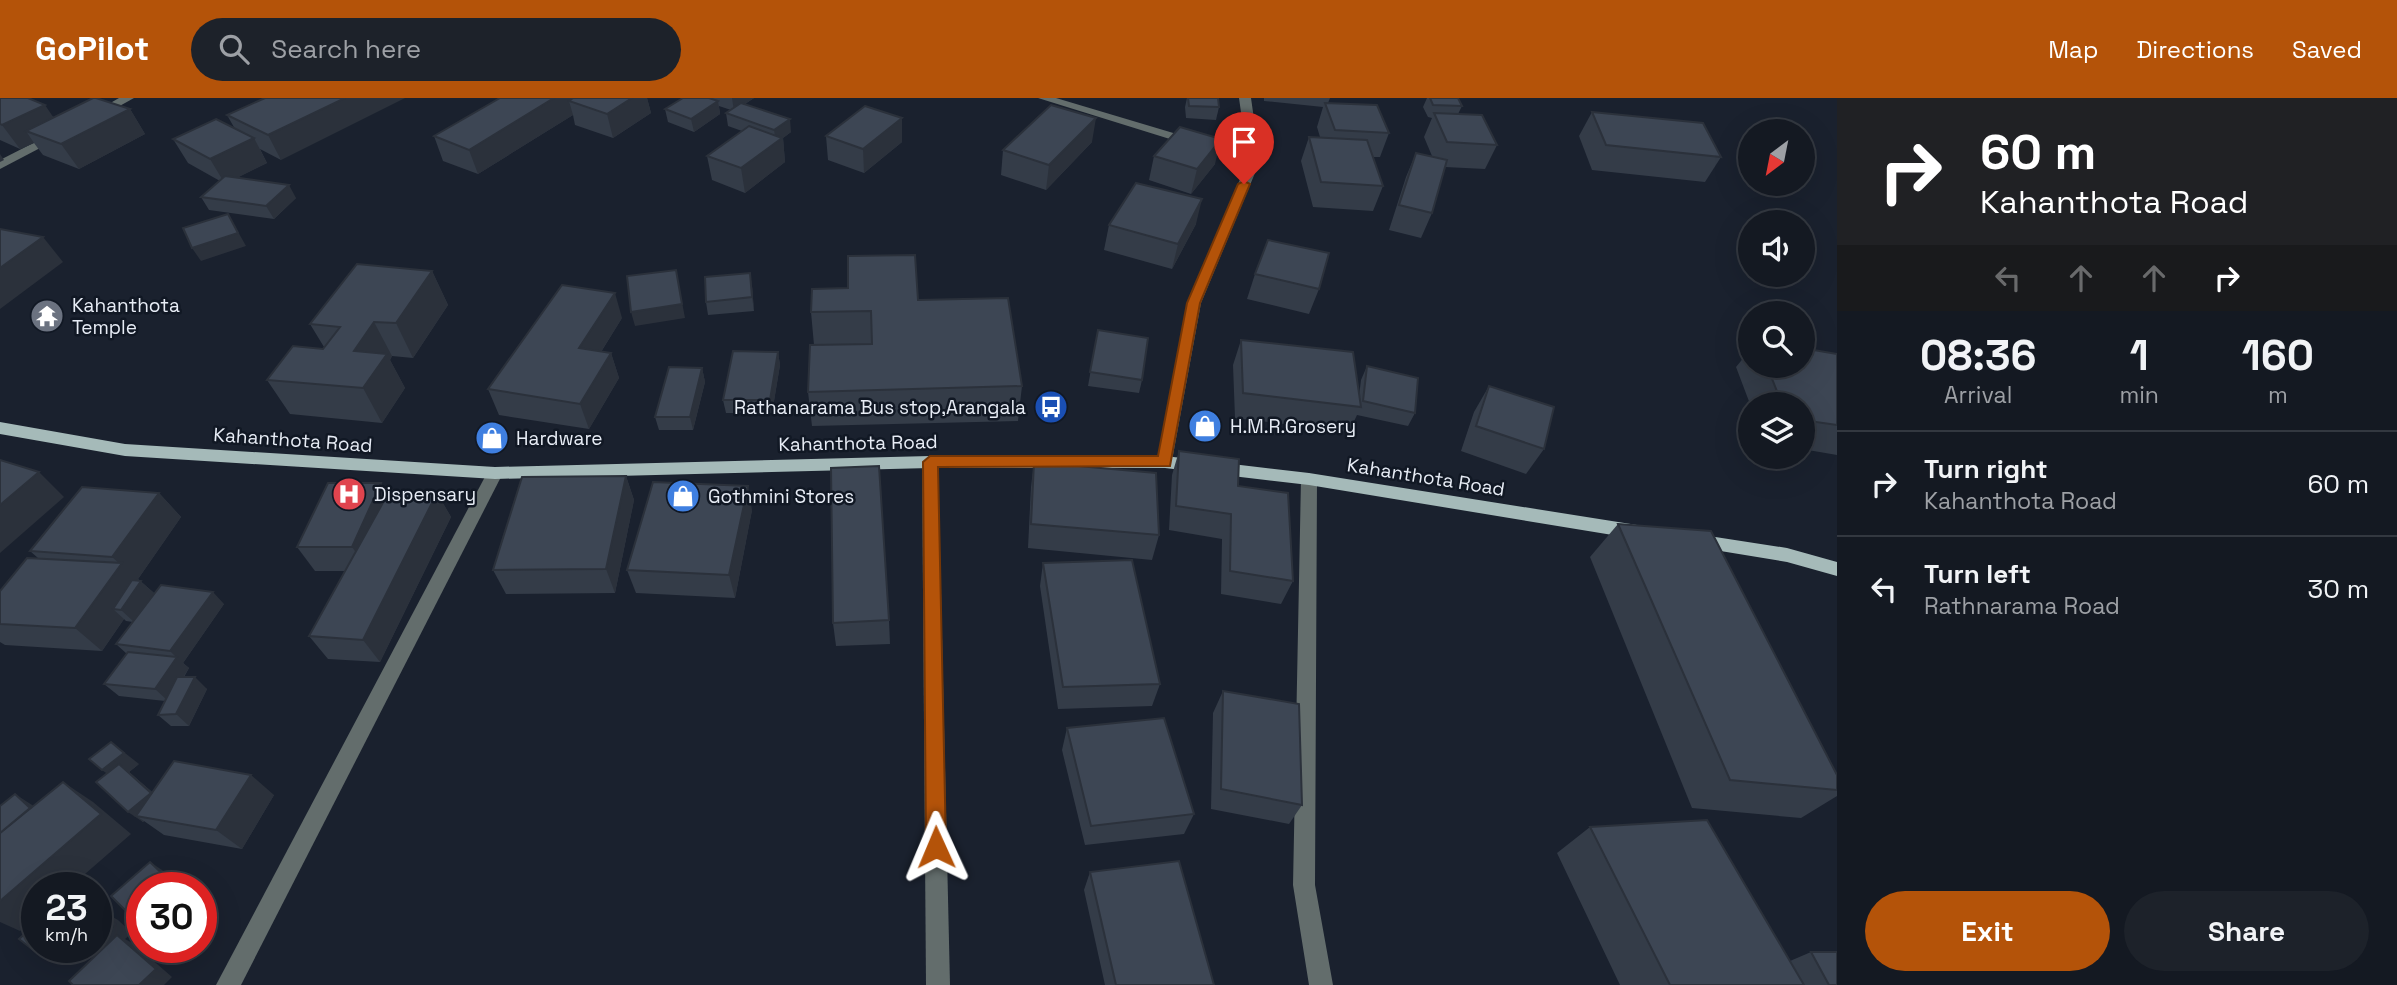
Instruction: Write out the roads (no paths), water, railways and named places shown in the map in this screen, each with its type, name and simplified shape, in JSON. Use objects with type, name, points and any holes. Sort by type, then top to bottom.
[{"type":"main road","name":"Kahanthota Road","points":[[0,428],[125,450],[495,473],[930,462],[1165,462],[1309,479],[1650,534]]},
{"type":"main road","points":[[1678,538],[1787,555],[1837,569]]},
{"type":"street","points":[[82,122],[128,98]]},
{"type":"street","points":[[1044,98],[1254,161]]},
{"type":"street","points":[[1165,462],[1194,303],[1254,161],[1245,98]]},
{"type":"street","points":[[0,166],[70,129]]},
{"type":"street","points":[[930,462],[938,985]]},
{"type":"street","points":[[228,985],[495,473]]},
{"type":"street","points":[[1309,479],[1304,885],[1321,985]]},
{"type":"place","name":"Kahanthota Temple","points":[[47,316]]},
{"type":"place","name":"Rathanarama Bus stop,Arangala","points":[[1051,407]]},
{"type":"place","name":"H.M.R.Grosery","points":[[1205,426]]},
{"type":"place","name":"Hardware","points":[[492,438]]},
{"type":"place","name":"Dispensary","points":[[349,494]]},
{"type":"place","name":"Gothmini Stores","points":[[683,496]]}]
